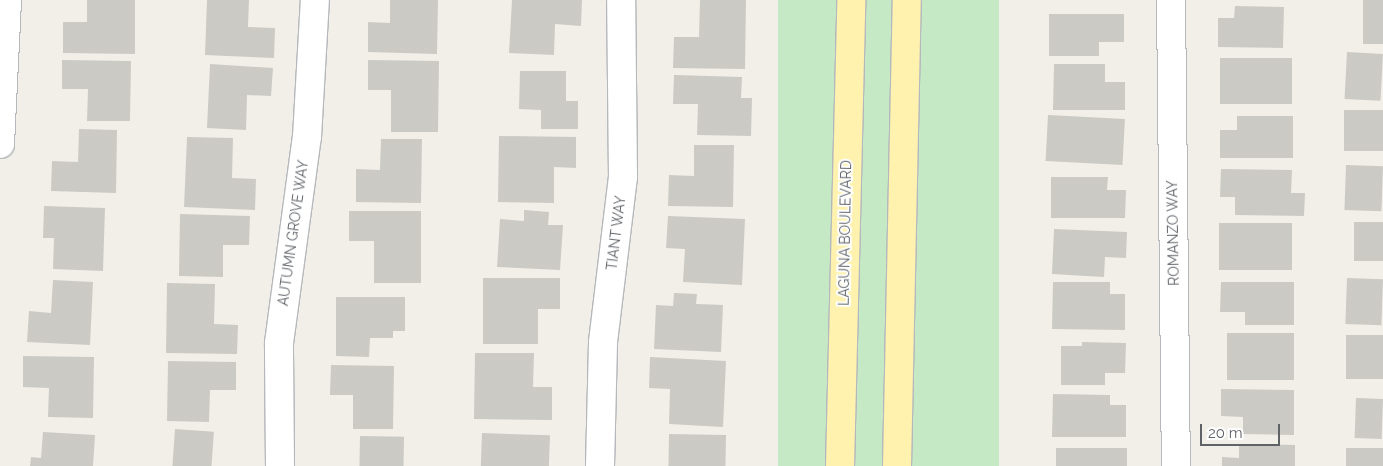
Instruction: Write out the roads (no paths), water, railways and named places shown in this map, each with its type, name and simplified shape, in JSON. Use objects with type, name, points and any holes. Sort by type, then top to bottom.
[{"type":"main road","name":"LAGUNA BOULEVARD","points":[[840,466],[851,0]]},
{"type":"main road","points":[[898,466],[908,0]]},
{"type":"street","points":[[0,144],[7,0]]},
{"type":"street","name":"AUTUMN GROVE WAY","points":[[280,466],[279,343],[307,137],[315,0]]},
{"type":"street","name":"TIANT WAY","points":[[600,466],[603,352],[623,177],[621,0]]},
{"type":"street","name":"ROMANZO WAY","points":[[1171,0],[1176,466]]}]
